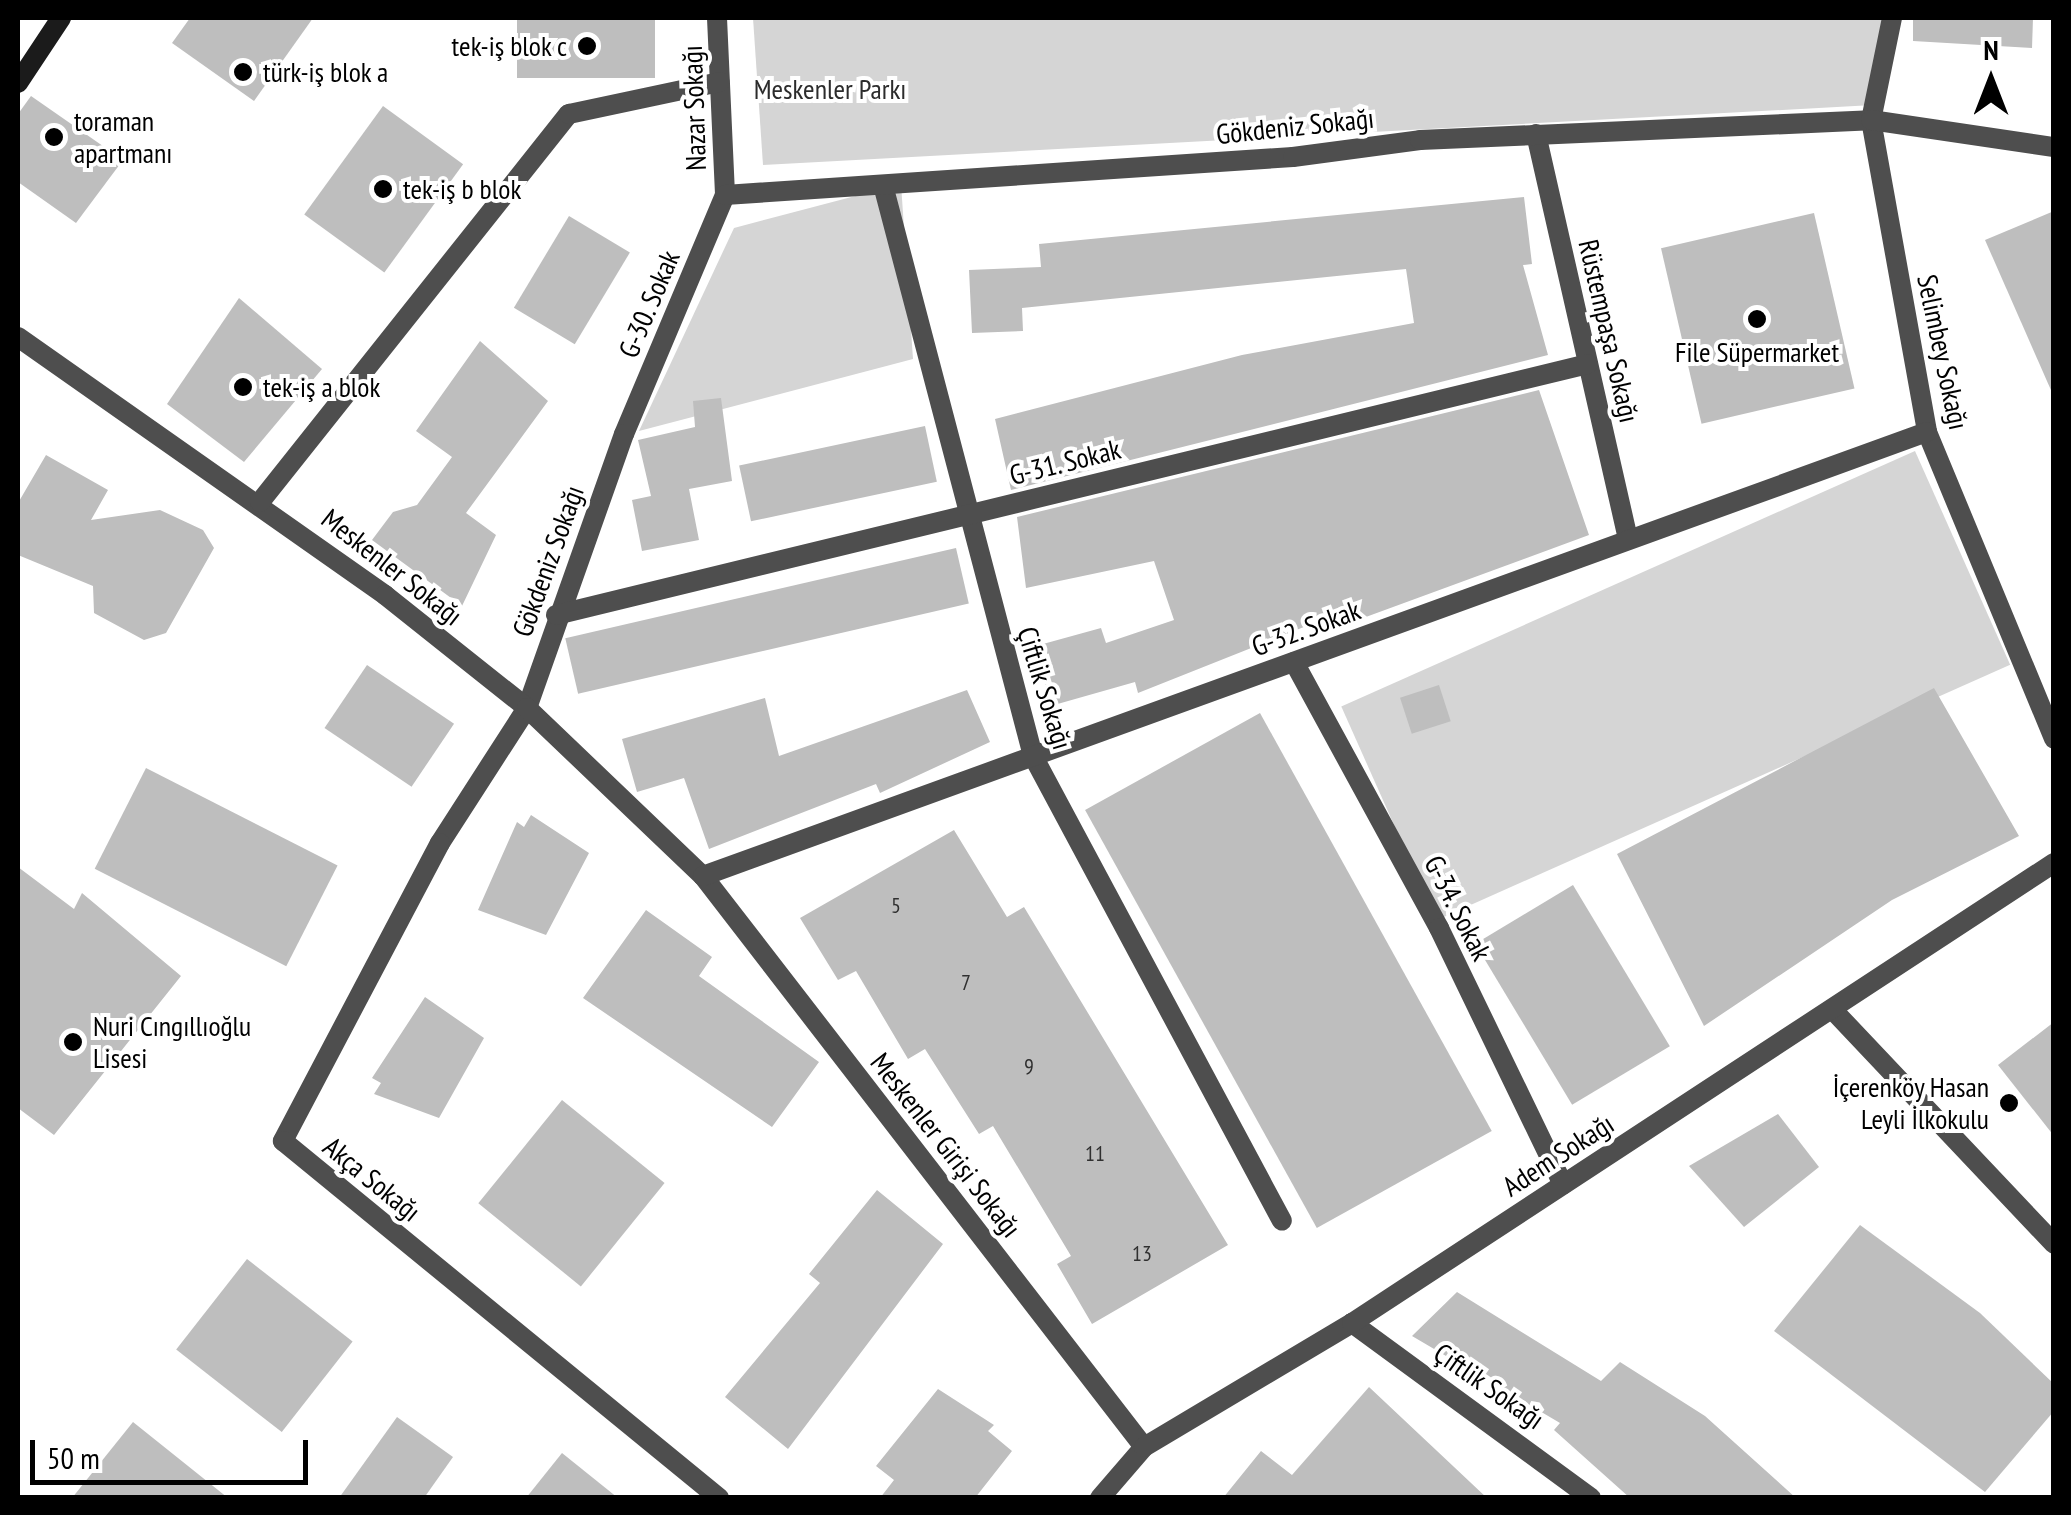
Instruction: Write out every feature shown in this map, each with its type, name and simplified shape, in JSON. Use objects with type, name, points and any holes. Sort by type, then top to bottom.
[{"type":"street","points":[[18,84],[62,18]]},
{"type":"street","name":"Nazar Sokağı","points":[[718,18],[724,196]]},
{"type":"street","name":"Selimbey Sokağı","points":[[1892,18],[1871,120],[1928,432],[2054,739]]},
{"type":"street","points":[[260,502],[570,114],[720,82]]},
{"type":"street","name":"Gökdeniz Sokağı","points":[[724,196],[1536,134],[1871,120],[2054,146]]},
{"type":"street","name":"Rüstempaşa Sokağı","points":[[1536,134],[1628,540]]},
{"type":"street","name":"Çiftlik Sokağı","points":[[884,185],[966,514],[1033,756],[1282,1221]]},
{"type":"street","name":"G-30. Sokak","points":[[624,434],[724,196]]},
{"type":"street","name":"Meskenler Sokağı","points":[[18,337],[260,502],[527,708],[704,876]]},
{"type":"street","name":"G-31. Sokak","points":[[556,615],[1588,364]]},
{"type":"street","name":"G-32. Sokak","points":[[704,876],[1928,432]]},
{"type":"street","name":"Gökdeniz Sokağı","points":[[527,708],[556,615],[624,434]]},
{"type":"street","name":"G-34. Sokak","points":[[1294,662],[1563,1185]]},
{"type":"street","name":"Akça Sokağı","points":[[527,708],[440,843],[283,1141],[719,1498]]},
{"type":"street","name":"Adem Sokağı","points":[[1100,1498],[1144,1447],[1352,1323],[2054,864]]},
{"type":"street","name":"Meskenler Girişi Sokağı","points":[[704,876],[1144,1447]]},
{"type":"street","points":[[1832,1008],[2054,1244]]},
{"type":"street","name":"Çiftlik Sokağı","points":[[1352,1323],[1591,1498]]},
{"type":"green space","name":"Meskenler Parkı","points":[[753,18],[1883,18],[1873,105],[763,165]]},
{"type":"green space","name":"Meskenler Parkı","points":[[901,184],[913,359],[639,431],[734,228]]},
{"type":"green space","points":[[1915,451],[2010,665],[1436,920],[1341,706]]},
{"type":"building","name":"türk-iş blok a","points":[[190,18],[313,18],[254,101],[172,43]]},
{"type":"building","name":"tek-iş blok c","points":[[517,18],[655,18],[655,78],[517,78]]},
{"type":"building","points":[[1913,18],[2033,18],[2032,48],[1913,41]]},
{"type":"building","name":"toraman apartmanı","points":[[31,96],[123,160],[76,223],[18,182],[18,114]]},
{"type":"building","name":"tek-iş b blok","points":[[383,106],[463,164],[384,273],[304,214]]},
{"type":"building","points":[[1524,197],[1532,264],[1523,265],[1548,355],[1011,490],[995,419],[1242,355],[1414,323],[1406,269],[1022,308],[1023,331],[972,333],[969,270],[1041,267],[1039,244]]},
{"type":"building","points":[[2054,211],[2054,397],[1985,240]]},
{"type":"building","points":[[1814,213],[1854,388],[1702,424],[1661,248]]},
{"type":"building","points":[[569,216],[630,253],[575,344],[514,308]]},
{"type":"building","name":"tek-iş a blok","points":[[239,298],[322,369],[244,462],[167,404]]},
{"type":"building","points":[[480,341],[548,401],[466,513],[496,535],[462,606],[372,540],[393,512],[417,505],[452,457],[416,431]]},
{"type":"building","points":[[1539,390],[1589,535],[1344,625],[1339,613],[1138,693],[1135,682],[1047,707],[1043,644],[1101,628],[1106,643],[1174,620],[1154,561],[1026,588],[1017,517]]},
{"type":"building","points":[[721,398],[732,481],[689,489],[699,540],[642,551],[632,500],[651,496],[638,440],[695,427],[693,401]]},
{"type":"building","points":[[925,426],[937,482],[751,521],[739,466]]},
{"type":"building","points":[[46,455],[108,490],[91,520],[160,510],[203,530],[214,548],[166,633],[144,640],[94,613],[93,586],[18,555],[18,503]]},
{"type":"building","points":[[956,548],[969,604],[578,694],[565,638]]},
{"type":"building","points":[[367,665],[454,724],[412,787],[325,728]]},
{"type":"building","points":[[1439,685],[1451,721],[1412,734],[1400,698]]},
{"type":"building","points":[[1934,688],[2019,836],[1892,900],[1704,1026],[1617,854]]},
{"type":"building","points":[[967,690],[990,742],[880,793],[876,784],[709,849],[684,778],[637,792],[622,739],[765,698],[779,756]]},
{"type":"building","points":[[1260,713],[1492,1131],[1317,1228],[1085,810]]},
{"type":"building","points":[[146,768],[338,866],[286,966],[95,869]]},
{"type":"building","points":[[531,815],[589,853],[546,935],[478,910],[517,822],[524,827]]},
{"type":"building","points":[[954,830],[1007,917],[1024,907],[1228,1245],[1092,1324],[1057,1264],[1071,1256],[993,1126],[979,1134],[925,1049],[908,1059],[856,971],[838,980],[800,918]]},
{"type":"building","name":"Nuri Cıngıllıoğlu Lisesi","points":[[18,867],[74,909],[82,893],[181,976],[54,1135],[18,1108]]},
{"type":"building","points":[[1573,885],[1670,1046],[1572,1105],[1475,944]]},
{"type":"building","points":[[646,910],[712,957],[699,976],[819,1062],[772,1127],[583,998]]},
{"type":"building","points":[[425,997],[484,1038],[439,1118],[374,1094],[381,1083],[372,1078]]},
{"type":"building","points":[[2054,1022],[2054,1136],[1998,1065]]},
{"type":"building","points":[[562,1100],[665,1183],[581,1286],[478,1203]]},
{"type":"building","points":[[1778,1114],[1819,1167],[1744,1227],[1689,1166]]},
{"type":"building","points":[[877,1190],[943,1244],[788,1449],[725,1397],[820,1283],[809,1274]]},
{"type":"building","points":[[1860,1225],[1980,1313],[2054,1384],[2054,1411],[1985,1492],[1774,1331]]},
{"type":"building","points":[[247,1259],[353,1341],[282,1432],[176,1350]]},
{"type":"building","points":[[1457,1292],[1601,1381],[1620,1362],[1705,1416],[1796,1498],[1630,1498],[1554,1430],[1560,1423],[1412,1336]]},
{"type":"building","points":[[1369,1387],[1487,1498],[1223,1498],[1261,1451],[1292,1475]]},
{"type":"building","points":[[938,1389],[994,1425],[988,1431],[1012,1451],[975,1498],[880,1498],[894,1480],[876,1466]]},
{"type":"building","points":[[397,1417],[453,1457],[424,1498],[339,1498]]},
{"type":"building","points":[[133,1422],[228,1498],[72,1498]]},
{"type":"building","points":[[562,1453],[618,1498],[526,1498]]},
{"type":"place","name":"tek-iş blok c","points":[[587,46]]},
{"type":"place","name":"türk-iş blok a","points":[[243,72]]},
{"type":"place","name":"toraman apartmanı","points":[[54,137]]},
{"type":"place","name":"tek-iş b blok","points":[[383,189]]},
{"type":"place","name":"File Süpermarket","points":[[1757,319]]},
{"type":"place","name":"tek-iş a blok","points":[[243,387]]},
{"type":"place","name":"Nuri Cıngıllıoğlu Lisesi","points":[[73,1042]]},
{"type":"place","name":"İçerenköy Hasan Leyli İlkokulu","points":[[2009,1103]]}]
